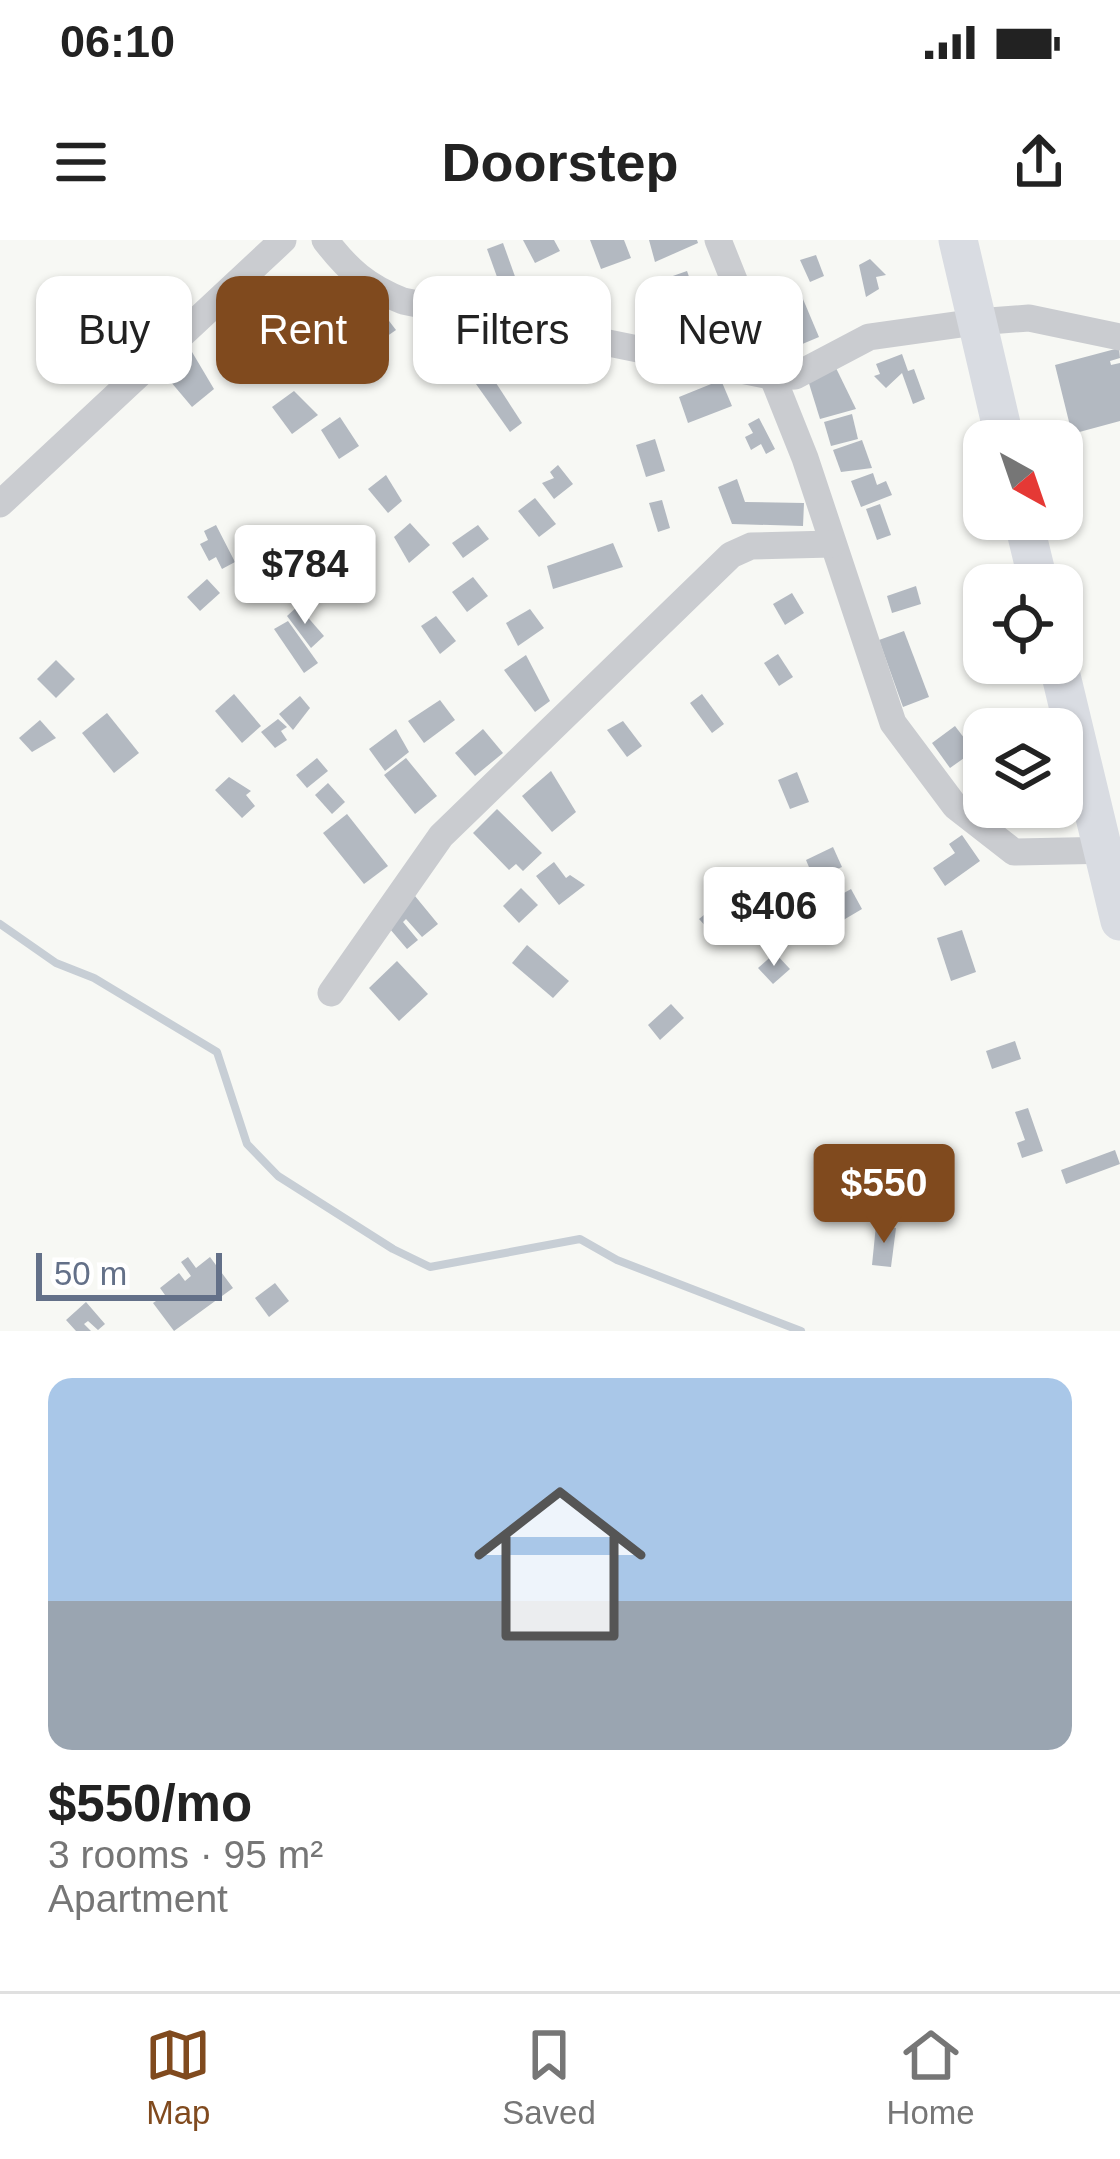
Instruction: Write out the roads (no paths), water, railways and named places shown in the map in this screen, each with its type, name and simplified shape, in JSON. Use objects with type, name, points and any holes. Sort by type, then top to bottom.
[{"type":"main road","points":[[958,240],[1000,420]]},
{"type":"main road","points":[[1064,684],[1112,851],[1120,921]]},
{"type":"street","points":[[0,504],[283,240]]},
{"type":"street","points":[[325,240],[349,271],[373,290],[404,301],[635,348]]},
{"type":"street","points":[[718,240],[733,276]]},
{"type":"street","points":[[803,372],[869,337],[976,322],[1029,318],[1120,337]]},
{"type":"street","points":[[777,384],[893,722],[955,806],[1014,852],[1112,851]]},
{"type":"street","points":[[331,993],[441,836],[731,555],[751,546],[832,544]]},
{"type":"waterway","points":[[0,924],[56,963],[94,978],[217,1052],[247,1144],[278,1176],[393,1249],[430,1267],[580,1239],[617,1260],[801,1331]]}]
